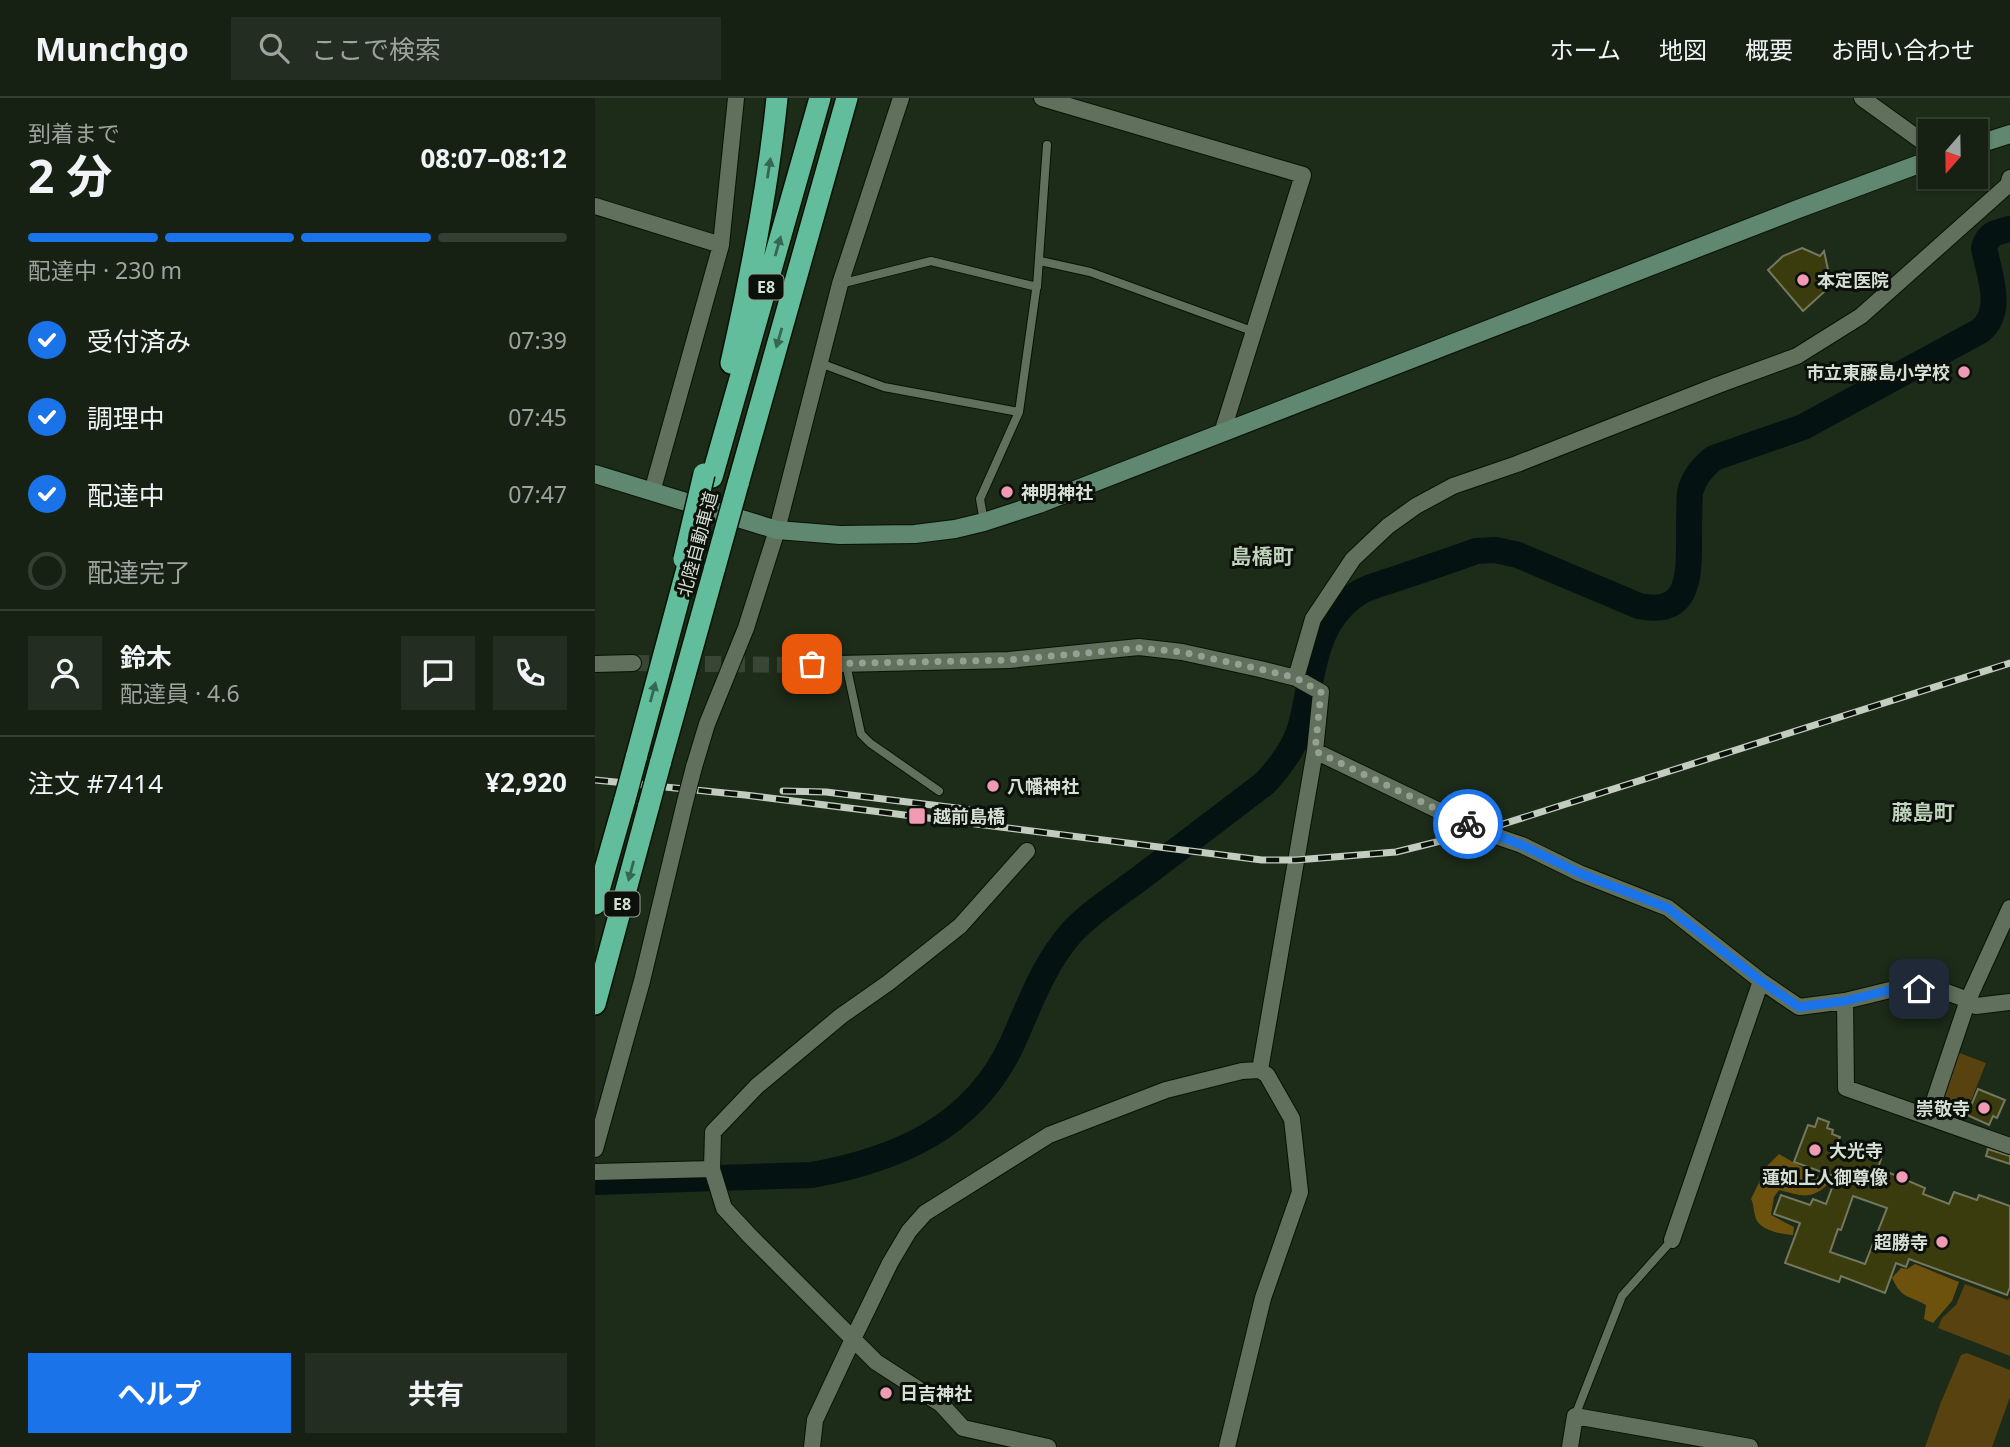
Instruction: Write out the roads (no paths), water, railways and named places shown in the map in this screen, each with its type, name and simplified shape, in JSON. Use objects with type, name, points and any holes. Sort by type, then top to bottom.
[{"type":"highway","points":[[708,475],[760,228],[776,98]]},
{"type":"highway","name":"北陸自動車道","points":[[595,904],[667,643],[708,475],[820,98]]},
{"type":"highway","name":"北陸自動車道","points":[[595,1004],[847,98]]},
{"type":"highway","points":[[824,178],[855,98]]},
{"type":"street","points":[[652,492],[721,245],[736,98]]},
{"type":"street","points":[[595,1149],[642,981],[706,724],[745,628],[777,530],[841,285],[901,98]]},
{"type":"street","points":[[1042,98],[1303,175],[1222,433]]},
{"type":"street","points":[[1862,98],[1918,138]]},
{"type":"street","points":[[1988,141],[2010,134]]},
{"type":"street","points":[[595,474],[777,530],[840,535],[915,534],[984,522],[1918,164]]},
{"type":"street","points":[[1304,683],[1313,619],[1353,559],[1388,526],[1416,506],[1453,486],[1797,356],[1861,316],[2008,185],[2010,178]]},
{"type":"street","points":[[595,206],[721,245]]},
{"type":"street","points":[[796,664],[1009,660],[1139,648],[1182,652],[1304,683],[1321,692],[1315,751],[1260,1070]]},
{"type":"street","points":[[595,664],[633,663]]},
{"type":"street","points":[[1315,751],[1481,831],[1522,845],[1579,873],[1668,908],[1761,981],[1799,1007],[1845,1001],[1898,988],[1941,990],[1968,1000],[1976,1006],[2010,1002]]},
{"type":"street","points":[[1027,851],[960,926],[888,984],[841,1016],[757,1086],[713,1132],[714,1176],[725,1208],[750,1237],[876,1362],[941,1404],[963,1427],[1048,1447]]},
{"type":"street","points":[[1929,1116],[1968,1000],[2010,908]]},
{"type":"street","points":[[1672,1240],[1761,981]]},
{"type":"street","points":[[1845,1001],[1846,1088],[2010,1146]]},
{"type":"street","points":[[812,1447],[815,1420],[853,1339],[909,1231],[925,1213],[1049,1135],[1167,1090],[1242,1071],[1260,1070],[1267,1074],[1292,1119],[1300,1192],[1263,1298],[1227,1447]]},
{"type":"street","points":[[595,1172],[714,1176]]},
{"type":"street","points":[[1570,1447],[1575,1416],[1750,1447]]},
{"type":"lane","points":[[984,522],[980,499],[1019,412],[1040,261],[1047,145]]},
{"type":"lane","points":[[841,285],[931,261],[1037,288]]},
{"type":"lane","points":[[1040,261],[1090,272],[1252,331]]},
{"type":"lane","points":[[820,363],[884,387],[1019,412]]},
{"type":"lane","points":[[846,663],[861,734],[939,791]]},
{"type":"lane","points":[[1575,1416],[1622,1296],[1672,1240]]},
{"type":"waterway","points":[[595,1182],[812,1175],[874,1159],[930,1135],[955,1118],[977,1097],[996,1073],[1045,971],[1072,932],[1095,911],[1265,783],[1281,764],[1300,729],[1323,636],[1331,620],[1344,605],[1360,592],[1373,586],[1476,551],[1496,550],[1518,555],[1639,606],[1655,608],[1676,600],[1682,592],[1688,569],[1690,492],[1702,469],[1714,458],[1803,427],[1980,331],[1988,323],[1994,303],[1992,280],[1984,248],[1991,236],[2010,229]]},
{"type":"tunnel","points":[[633,663],[796,665]]},
{"type":"railway","points":[[595,780],[745,795],[1262,860],[1396,852],[1481,831],[2010,663]]},
{"type":"railway","points":[[783,791],[826,792],[965,809],[1002,818]]},
{"type":"place","name":"本定医院","points":[[1803,280]]},
{"type":"place","name":"市立東藤島小学校","points":[[1964,372]]},
{"type":"place","name":"神明神社","points":[[1007,492]]},
{"type":"place","name":"八幡神社","points":[[993,786]]},
{"type":"place","name":"越前島橋","points":[[917,816]]},
{"type":"place","name":"崇敬寺","points":[[1984,1108]]},
{"type":"place","name":"大光寺","points":[[1815,1150]]},
{"type":"place","name":"蓮如上人御尊像","points":[[1902,1177]]},
{"type":"place","name":"超勝寺","points":[[1942,1242]]},
{"type":"place","name":"日吉神社","points":[[886,1393]]},
{"type":"district","name":"島橋町","points":[[1262,556]]},
{"type":"district","name":"藤島町","points":[[1923,812]]}]
